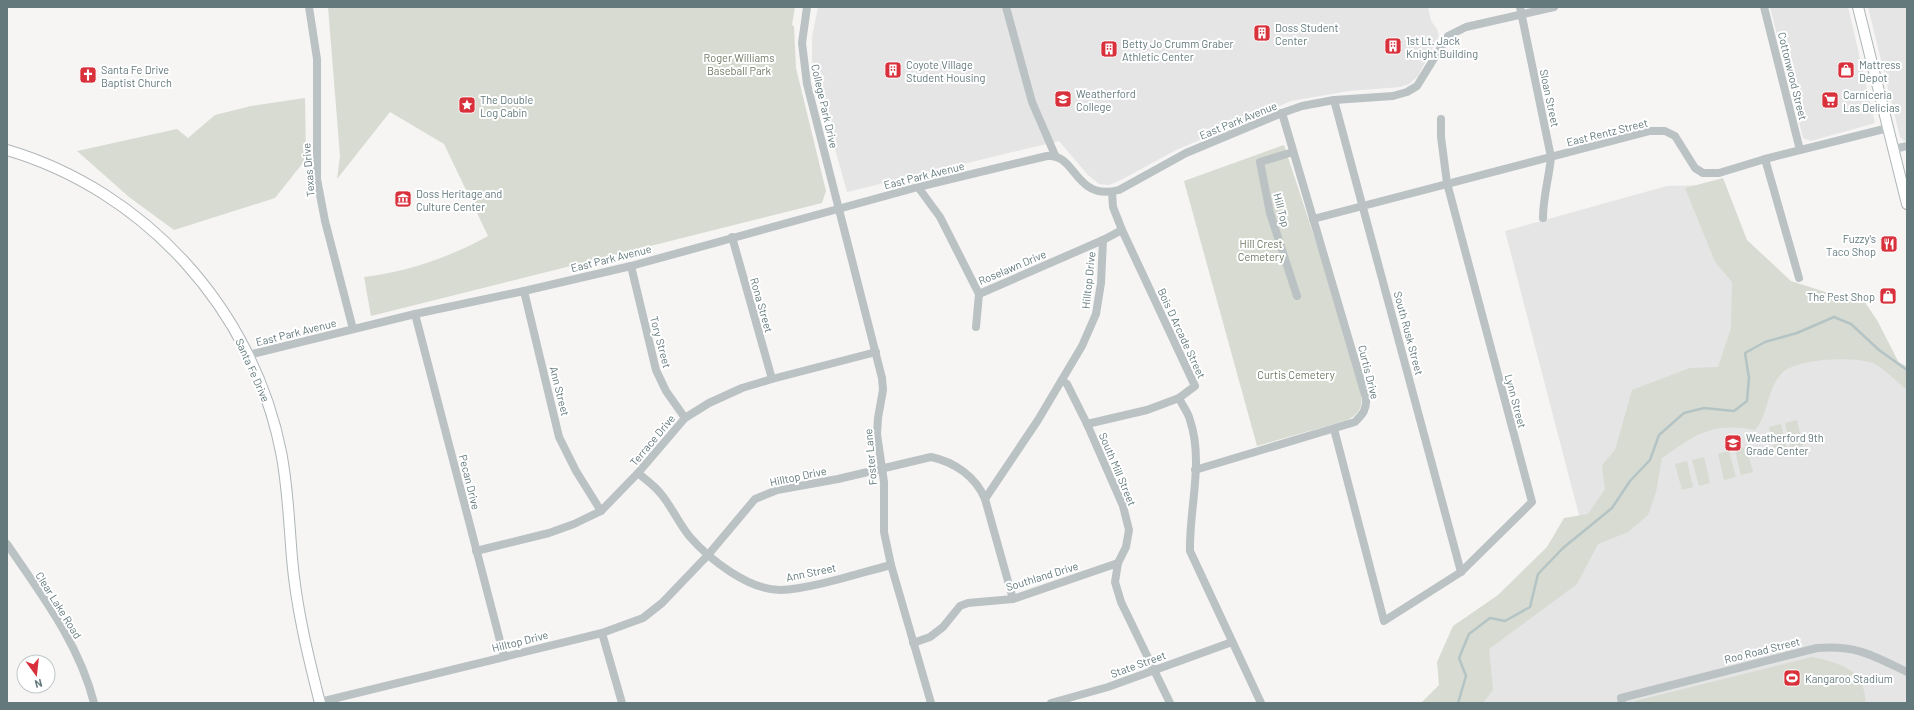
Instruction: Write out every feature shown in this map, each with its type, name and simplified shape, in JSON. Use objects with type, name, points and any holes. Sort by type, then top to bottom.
[{"type":"main road","points":[[1858,7],[1907,204]]},
{"type":"main road","name":"Santa Fe Drive","points":[[7,150],[42,162],[72,176],[120,205],[148,227],[182,258],[198,276],[216,301],[248,355],[270,408],[281,453],[292,560],[299,604],[320,702]]},
{"type":"street","name":"Texas Drive","points":[[309,7],[317,59],[317,179],[325,221],[353,329]]},
{"type":"street","name":"College Park Drive","points":[[807,7],[802,43],[806,78],[840,209]]},
{"type":"street","points":[[1006,7],[1032,102],[1055,155],[1068,165],[1088,187],[1095,191],[1112,192]]},
{"type":"street","name":"East Park Avenue","points":[[1112,192],[1119,190],[1186,153],[1302,106],[1334,100],[1393,96],[1407,92],[1417,86],[1448,36],[1466,27],[1521,11],[1554,7]]},
{"type":"street","name":"Cottonwood Street","points":[[1764,7],[1800,150]]},
{"type":"street","name":"Sloan Street","points":[[1521,11],[1551,158],[1549,181],[1543,200],[1543,218]]},
{"type":"street","name":"South Rusk Street","points":[[1334,100],[1462,572]]},
{"type":"street","name":"Curtis Drive","points":[[1282,113],[1366,398],[1367,406],[1355,422],[1334,429]]},
{"type":"street","name":"Lynn Street","points":[[1334,429],[1384,620],[1462,572],[1532,502],[1447,184],[1441,137],[1441,119]]},
{"type":"street","name":"East Rentz Street","points":[[1313,219],[1650,131],[1665,131],[1674,136],[1695,168],[1703,173],[1719,173],[1765,159],[1888,128]]},
{"type":"street","points":[[1894,149],[1907,146]]},
{"type":"street","name":"Hill Top","points":[[1293,152],[1260,162],[1270,213],[1297,296]]},
{"type":"street","name":"East Park Avenue","points":[[248,355],[415,314],[631,266],[918,187],[1055,155]]},
{"type":"street","points":[[1765,159],[1799,278]]},
{"type":"street","name":"Roselawn Drive","points":[[918,187],[940,217],[979,294],[1103,240],[1122,230]]},
{"type":"street","name":"Bois D Arcade Street","points":[[1112,192],[1113,207],[1122,230],[1195,386],[1179,398]]},
{"type":"street","name":"Foster Lane","points":[[840,209],[882,378],[883,390],[877,434],[882,469],[884,532],[891,565],[930,703]]},
{"type":"street","name":"Rona Street","points":[[732,237],[772,379]]},
{"type":"street","name":"Hilltop Drive","points":[[320,702],[602,633],[643,618],[662,602],[708,555],[755,499],[777,490],[838,480],[931,457],[947,460],[976,482],[985,499],[1038,420],[1082,346],[1096,314],[1101,283],[1103,240]]},
{"type":"street","name":"Tory Street","points":[[631,266],[656,370],[666,391],[686,418]]},
{"type":"street","name":"Ann Street","points":[[524,291],[560,437],[576,471],[601,511]]},
{"type":"street","points":[[976,327],[979,294]]},
{"type":"street","name":"Pecan Drive","points":[[415,314],[504,656]]},
{"type":"street","name":"Terrace Drive","points":[[476,552],[549,533],[574,524],[601,511],[638,474],[686,418],[715,400],[742,388],[772,379],[876,352]]},
{"type":"street","name":"South Mill Street","points":[[1062,380],[1066,384],[1087,424],[1123,506],[1129,530],[1126,548],[1118,563],[1115,582],[1121,602],[1170,703]]},
{"type":"street","points":[[1087,424],[1147,410],[1179,398],[1190,419],[1195,443],[1195,470],[1189,534],[1190,551],[1261,703]]},
{"type":"street","points":[[1195,470],[1334,429]]},
{"type":"street","name":"Ann Street","points":[[638,474],[660,493],[690,536],[708,555],[729,572],[756,584],[779,590],[814,585],[891,565]]},
{"type":"street","points":[[985,499],[1013,599]]},
{"type":"street","name":"Clear Lake Road","points":[[7,544],[59,621],[77,656],[94,703]]},
{"type":"street","name":"Southland Drive","points":[[913,643],[930,637],[943,627],[960,606],[968,603],[1013,599],[1118,563]]},
{"type":"street","points":[[602,633],[622,703]]},
{"type":"street","name":"State Street","points":[[1051,703],[1108,687],[1232,642]]},
{"type":"street","name":"Roo Road Street","points":[[1621,700],[1817,648],[1837,646],[1860,650],[1907,672]]},
{"type":"shaded area","name":"Weatherford College","points":[[818,7],[1428,7],[1431,21],[1437,29],[1439,36],[1418,76],[1409,84],[1400,87],[1349,91],[1291,101],[1176,150],[1109,185],[1099,184],[1088,175],[1059,141],[847,192],[816,81],[812,59],[812,37]]},
{"type":"shaded area","points":[[1770,7],[1848,7],[1875,123],[1811,141],[1803,138]]},
{"type":"shaded area","points":[[1868,7],[1907,7],[1907,141],[1904,141],[1900,137]]},
{"type":"shaded area","name":"Weatherford 9th Grade Center","points":[[1707,185],[1734,282],[1907,366],[1907,703],[1458,703],[1466,676],[1580,519],[1505,231],[1667,186]]},
{"type":"green space","name":"Roger Williams Baseball Park","points":[[328,7],[795,7],[792,25],[794,26],[796,68],[826,191],[822,203],[371,316],[364,277],[380,275],[428,262],[459,251],[488,236],[444,144],[390,112],[337,179],[340,156]]},
{"type":"green space","points":[[305,98],[306,159],[275,198],[174,230],[129,197],[77,151],[177,129],[188,138],[215,115],[251,106]]},
{"type":"green space","points":[[1284,145],[1330,285],[1361,393],[1362,402],[1358,412],[1348,420],[1257,446],[1184,181]]},
{"type":"green space","points":[[1723,178],[1747,240],[1791,281],[1841,297],[1857,291],[1865,296],[1866,304],[1877,320],[1899,363],[1907,368],[1907,390],[1882,368],[1873,363],[1864,361],[1840,359],[1812,361],[1789,368],[1782,373],[1773,387],[1762,418],[1755,430],[1727,428],[1705,432],[1685,442],[1662,458],[1656,492],[1648,515],[1628,532],[1598,544],[1577,584],[1489,649],[1493,690],[1483,703],[1421,703],[1439,685],[1437,662],[1453,626],[1498,595],[1547,547],[1564,518],[1588,514],[1605,489],[1602,465],[1615,450],[1632,390],[1690,368],[1718,367],[1731,328],[1732,282],[1715,262],[1685,188]]},
{"type":"green space","points":[[1797,420],[1803,446],[1791,449],[1785,423]]},
{"type":"green space","points":[[1781,424],[1787,450],[1775,453],[1769,427]]},
{"type":"green space","points":[[1746,447],[1753,472],[1741,475],[1735,450]]},
{"type":"green space","points":[[1729,451],[1736,477],[1724,480],[1718,454]]},
{"type":"green space","points":[[1704,457],[1710,483],[1699,486],[1692,460]]},
{"type":"green space","points":[[1687,461],[1693,487],[1682,490],[1675,464]]},
{"type":"green space","name":"Kangaroo Stadium","points":[[1812,657],[1840,665],[1858,676],[1862,684],[1866,703],[1635,703],[1635,701]]},
{"type":"waterway","points":[[1458,703],[1466,676],[1459,658],[1469,634],[1490,618],[1505,621],[1530,607],[1538,574],[1563,548],[1612,508],[1630,481],[1650,460],[1659,435],[1684,413],[1704,408],[1734,411],[1747,401],[1749,378],[1745,353],[1765,342],[1797,333],[1834,317],[1851,324],[1879,350],[1907,370]]},
{"type":"place","name":"Doss Student Center","points":[[1262,33]]},
{"type":"place","name":"1st Lt. Jack Knight Building","points":[[1393,46]]},
{"type":"place","name":"Betty Jo Crumm Graber Athletic Center","points":[[1109,49]]},
{"type":"place","name":"Coyote Village Student Housing","points":[[893,70]]},
{"type":"place","name":"Mattress Depot","points":[[1846,70]]},
{"type":"place","name":"Santa Fe Drive Baptist Church","points":[[88,75]]},
{"type":"place","name":"Weatherford College","points":[[1063,99]]},
{"type":"place","name":"Carniceria Las Delicias","points":[[1830,100]]},
{"type":"place","name":"The Double Log Cabin","points":[[467,105]]},
{"type":"place","name":"Doss Heritage and Culture Center","points":[[403,199]]},
{"type":"place","name":"Fuzzy's Taco Shop","points":[[1889,244]]},
{"type":"place","name":"The Pest Shop","points":[[1888,296]]},
{"type":"place","name":"Weatherford 9th Grade Center","points":[[1733,443]]},
{"type":"place","name":"Kangaroo Stadium","points":[[1792,678]]},
{"type":"park label","name":"Hill Crest Cemetery","points":[[1261,249]]},
{"type":"park label","name":"Curtis Cemetery","points":[[1296,374]]}]
